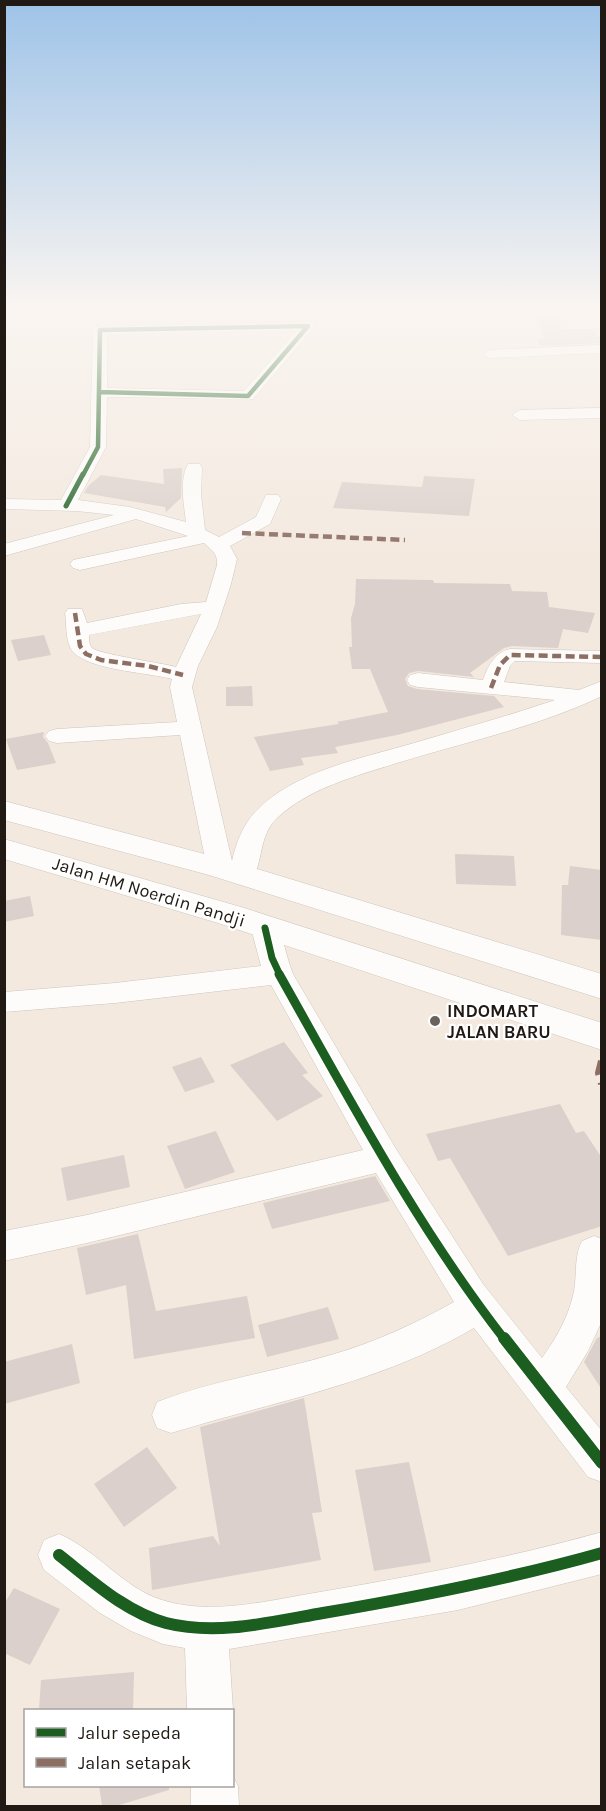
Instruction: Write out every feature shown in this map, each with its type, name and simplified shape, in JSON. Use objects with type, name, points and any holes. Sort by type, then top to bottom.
[{"type":"main road","points":[[4,810],[231,872],[602,987]]},
{"type":"main road","points":[[75,868],[103,836]]},
{"type":"main road","name":"Jalan HM Noerdin Pandji","points":[[4,849],[75,868],[602,1037]]},
{"type":"street","points":[[66,506],[98,447],[99,392],[248,396],[253,391]]},
{"type":"street","points":[[520,415],[602,413]]},
{"type":"street","points":[[539,429],[602,426]]},
{"type":"street","points":[[194,468],[192,494],[208,538]]},
{"type":"street","points":[[80,564],[208,538],[264,519],[272,499]]},
{"type":"street","points":[[4,504],[104,507],[136,514],[208,538],[226,552],[227,558],[206,629],[183,675],[181,697],[231,872]]},
{"type":"street","points":[[4,550],[136,514]]},
{"type":"street","points":[[183,675],[93,658],[80,646],[75,622],[212,607]]},
{"type":"street","points":[[491,688],[498,668],[510,655],[602,657]]},
{"type":"street","points":[[418,680],[491,688],[593,692]]},
{"type":"street","points":[[231,872],[250,837],[269,812],[317,783],[360,767],[535,714],[593,692]]},
{"type":"street","points":[[57,736],[188,728]]},
{"type":"street","points":[[265,928],[279,974],[384,1158],[479,1306],[602,1463]]},
{"type":"street","points":[[4,1002],[126,992],[279,974]]},
{"type":"street","points":[[4,1246],[87,1229],[384,1158]]},
{"type":"street","points":[[543,1386],[571,1349],[585,1320],[593,1293],[594,1251]]},
{"type":"street","points":[[171,1415],[258,1390],[301,1381],[385,1354],[441,1329],[479,1306]]},
{"type":"street","points":[[59,1555],[117,1599],[153,1618],[178,1626],[206,1628],[245,1625],[412,1599],[602,1553]]},
{"type":"street","points":[[206,1628],[210,1709]]},
{"type":"street","points":[[214,1787],[215,1806]]},
{"type":"building","points":[[182,468],[181,498],[166,512],[165,507],[84,493],[88,486],[101,475],[164,484],[163,469]]},
{"type":"building","points":[[424,476],[475,479],[469,516],[333,508],[342,482],[422,487]]},
{"type":"building","points":[[356,579],[510,584],[512,591],[547,592],[549,607],[595,613],[588,633],[563,629],[558,648],[512,646],[504,648],[470,673],[474,677],[418,671],[409,673],[405,679],[408,686],[417,689],[494,696],[504,707],[397,735],[335,747],[338,753],[301,758],[304,765],[270,771],[254,737],[339,724],[337,722],[388,712],[370,669],[352,669],[349,647],[352,647],[351,618],[355,604]]},
{"type":"building","points":[[44,635],[51,655],[18,661],[11,640]]},
{"type":"building","points":[[252,686],[253,706],[226,706],[226,687]]},
{"type":"building","points":[[44,732],[43,737],[56,763],[17,770],[6,739]]},
{"type":"building","points":[[455,854],[514,856],[516,886],[456,884]]},
{"type":"building","points":[[570,866],[602,870],[602,940],[561,935],[562,885],[568,885]]},
{"type":"building","points":[[30,896],[34,916],[4,922],[4,901]]},
{"type":"building","points":[[284,1042],[308,1073],[302,1075],[323,1096],[277,1121],[230,1065]]},
{"type":"building","points":[[201,1057],[215,1082],[185,1092],[172,1067]]},
{"type":"building","points":[[560,1104],[576,1133],[584,1131],[602,1158],[602,1226],[508,1256],[450,1158],[438,1161],[426,1134]]},
{"type":"building","points":[[216,1131],[235,1172],[185,1189],[167,1146]]},
{"type":"building","points":[[124,1155],[130,1187],[67,1201],[61,1168]]},
{"type":"building","points":[[375,1176],[390,1201],[272,1229],[263,1203]]},
{"type":"building","points":[[138,1234],[156,1311],[247,1296],[255,1338],[134,1359],[126,1285],[86,1295],[77,1248]]},
{"type":"building","points":[[328,1307],[339,1339],[267,1357],[258,1325]]},
{"type":"building","points":[[602,1336],[602,1390],[584,1362],[597,1338]]},
{"type":"building","points":[[72,1344],[80,1383],[4,1404],[4,1362]]},
{"type":"building","points":[[304,1398],[322,1512],[312,1513],[321,1560],[152,1590],[149,1548],[213,1536],[220,1546],[200,1427]]},
{"type":"building","points":[[147,1447],[177,1488],[124,1527],[94,1484]]},
{"type":"building","points":[[409,1462],[431,1562],[374,1571],[355,1470]]},
{"type":"building","points":[[14,1588],[60,1609],[30,1665],[4,1653],[4,1604]]},
{"type":"building","points":[[134,1672],[133,1709],[39,1709],[41,1680]]},
{"type":"building","points":[[99,1787],[169,1787],[169,1790],[116,1806],[102,1806]]},
{"type":"marked path","points":[[242,533],[405,540]]},
{"type":"marked path","points":[[75,613],[80,646],[86,654],[101,660],[148,666],[183,675]]},
{"type":"marked path","points":[[491,688],[500,665],[510,655],[602,657]]},
{"type":"marked path","points":[[602,1061],[599,1073],[602,1084]]},
{"type":"cycle path","points":[[66,506],[98,447],[99,391]]},
{"type":"cycle path","points":[[99,392],[248,396],[253,391]]},
{"type":"cycle path","points":[[265,928],[272,958],[279,974],[384,1158],[470,1295],[602,1463]]},
{"type":"cycle path","points":[[59,1555],[115,1598],[147,1616],[180,1626],[213,1628],[262,1623],[421,1596],[494,1581],[602,1553]]},
{"type":"place","name":"INDOMART JALAN BARU","points":[[435,1021]]}]
